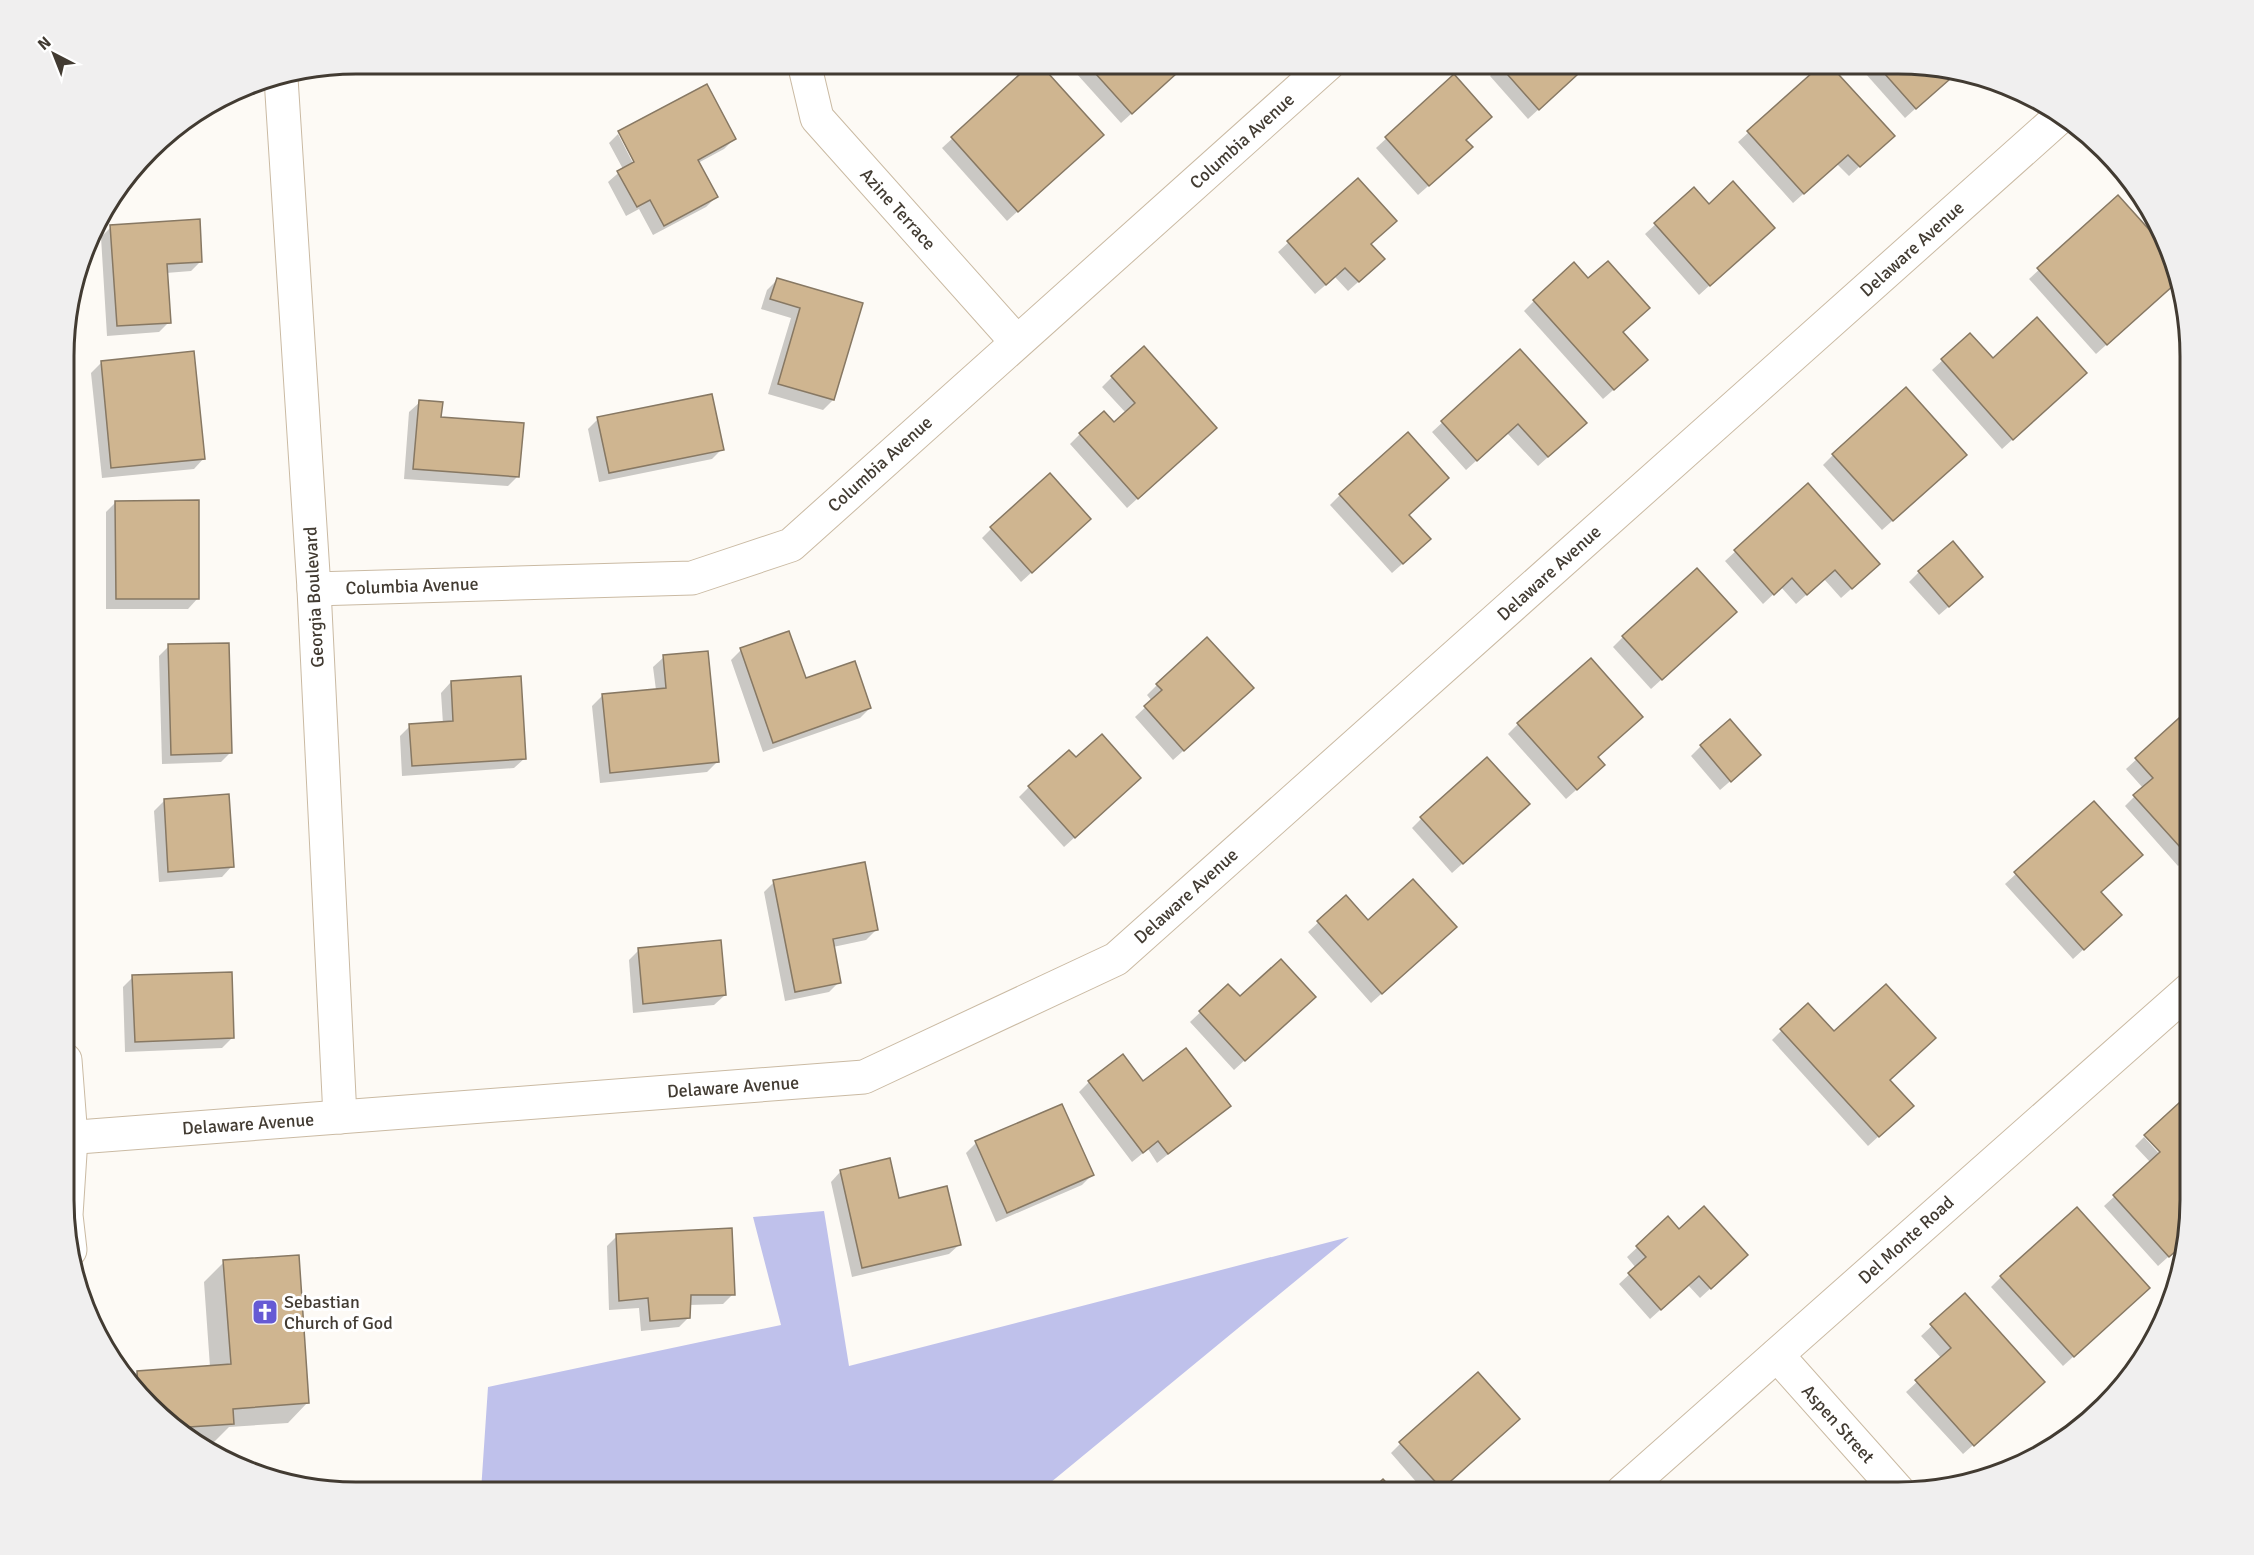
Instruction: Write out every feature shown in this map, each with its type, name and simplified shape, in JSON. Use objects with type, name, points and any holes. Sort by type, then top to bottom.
[{"type":"street","name":"Azine Terrace","points":[[807,74],[817,118],[1016,341]]},
{"type":"street","name":"Columbia Avenue","points":[[314,589],[692,578],[791,544],[1317,74]]},
{"type":"street","name":"Georgia Boulevard","points":[[281,83],[314,589],[340,1117]]},
{"type":"street","name":"Delaware Avenue","points":[[74,1138],[864,1077],[1116,959],[2055,121]]},
{"type":"street","name":"Del Monte Road","points":[[1633,1482],[2180,997]]},
{"type":"street","name":"Aspen Street","points":[[1777,1355],[1890,1482]]},
{"type":"shaded area","points":[[824,1211],[849,1366],[1349,1237],[1051,1482],[482,1482],[488,1387],[781,1325],[753,1217]]},
{"type":"building","points":[[1020,74],[1049,74],[1104,135],[1018,212],[951,137]]},
{"type":"building","points":[[1096,74],[1176,74],[1132,114]]},
{"type":"building","points":[[1454,74],[1492,117],[1466,140],[1473,147],[1429,186],[1385,137]]},
{"type":"building","points":[[1507,74],[1578,74],[1539,110]]},
{"type":"building","points":[[1811,74],[1838,74],[1895,136],[1860,167],[1848,155],[1804,194],[1747,131]]},
{"type":"building","points":[[1885,74],[1917,74],[1951,78],[1916,109]]},
{"type":"building","points":[[707,84],[736,139],[698,160],[718,197],[664,226],[650,200],[637,207],[617,171],[634,162],[618,131]]},
{"type":"building","points":[[1358,178],[1397,221],[1371,244],[1385,259],[1359,282],[1345,268],[1326,285],[1287,241]]},
{"type":"building","points":[[1733,181],[1775,228],[1710,286],[1654,223],[1694,187],[1709,204]]},
{"type":"building","points":[[2118,195],[2152,233],[2166,265],[2172,287],[2107,345],[2037,268]]},
{"type":"building","points":[[200,219],[202,262],[167,264],[171,323],[117,326],[110,225]]},
{"type":"building","points":[[1608,261],[1650,308],[1623,332],[1648,360],[1614,390],[1533,300],[1574,262],[1588,278]]},
{"type":"building","points":[[777,278],[863,303],[834,400],[778,384],[800,308],[770,299]]},
{"type":"building","points":[[2037,317],[2087,373],[2013,440],[1941,359],[1970,333],[1993,358]]},
{"type":"building","points":[[1144,346],[1217,428],[1138,499],[1079,433],[1104,411],[1114,422],[1135,403],[1111,376]]},
{"type":"building","points":[[1520,349],[1587,423],[1548,457],[1518,424],[1477,461],[1441,421]]},
{"type":"building","points":[[194,351],[205,459],[111,468],[101,361]]},
{"type":"building","points":[[1906,387],[1967,455],[1893,521],[1832,454]]},
{"type":"building","points":[[712,394],[724,450],[609,473],[597,417]]},
{"type":"building","points":[[419,400],[443,402],[441,417],[524,423],[519,477],[413,469]]},
{"type":"building","points":[[1408,432],[1449,478],[1409,515],[1431,539],[1403,564],[1339,494]]},
{"type":"building","points":[[1050,473],[1091,519],[1032,573],[990,527]]},
{"type":"building","points":[[1808,483],[1880,564],[1852,589],[1835,570],[1807,595],[1792,578],[1774,595],[1734,550]]},
{"type":"building","points":[[199,500],[199,599],[116,599],[115,501]]},
{"type":"building","points":[[1953,541],[1983,577],[1949,607],[1918,571]]},
{"type":"building","points":[[1697,568],[1737,612],[1662,680],[1622,636]]},
{"type":"building","points":[[789,631],[806,678],[855,661],[871,708],[773,743],[740,648]]},
{"type":"building","points":[[1207,637],[1254,688],[1184,751],[1144,706],[1162,690],[1156,684]]},
{"type":"building","points":[[229,643],[232,753],[171,755],[168,644]]},
{"type":"building","points":[[708,651],[719,762],[610,773],[602,694],[666,688],[663,655]]},
{"type":"building","points":[[1591,658],[1643,717],[1598,757],[1605,765],[1577,790],[1517,723]]},
{"type":"building","points":[[521,676],[526,759],[412,766],[409,724],[453,721],[451,681]]},
{"type":"building","points":[[2180,717],[2180,847],[2133,795],[2153,778],[2135,758]]},
{"type":"building","points":[[1730,719],[1761,755],[1731,782],[1700,745]]},
{"type":"building","points":[[1102,734],[1141,778],[1075,838],[1028,786],[1069,750],[1076,757]]},
{"type":"building","points":[[1487,757],[1530,804],[1463,864],[1420,817]]},
{"type":"building","points":[[229,794],[234,867],[168,872],[164,799]]},
{"type":"building","points":[[2094,801],[2143,855],[2101,892],[2122,915],[2084,950],[2014,872]]},
{"type":"building","points":[[865,862],[878,930],[833,939],[841,983],[795,992],[773,880]]},
{"type":"building","points":[[1413,879],[1457,927],[1382,994],[1317,921],[1346,895],[1368,920]]},
{"type":"building","points":[[721,940],[726,995],[643,1004],[638,948]]},
{"type":"building","points":[[1281,959],[1316,997],[1245,1061],[1199,1011],[1228,984],[1240,996]]},
{"type":"building","points":[[232,972],[234,1038],[135,1042],[132,975]]},
{"type":"building","points":[[1886,984],[1936,1038],[1890,1080],[1914,1106],[1879,1137],[1780,1029],[1808,1003],[1834,1031]]},
{"type":"building","points":[[1186,1048],[1231,1106],[1168,1154],[1158,1141],[1143,1153],[1088,1081],[1123,1054],[1143,1081]]},
{"type":"building","points":[[2180,1102],[2180,1218],[2176,1251],[2169,1257],[2113,1195],[2160,1152],[2144,1135]]},
{"type":"building","points":[[1062,1104],[1094,1175],[1007,1213],[975,1141]]},
{"type":"building","points":[[890,1158],[899,1198],[947,1186],[961,1245],[862,1268],[840,1170]]},
{"type":"building","points":[[1704,1206],[1748,1255],[1711,1289],[1699,1276],[1661,1310],[1628,1273],[1646,1257],[1636,1246],[1668,1216],[1679,1229]]},
{"type":"building","points":[[2077,1207],[2150,1288],[2074,1357],[2000,1276]]},
{"type":"building","points":[[732,1228],[735,1295],[691,1295],[690,1318],[650,1321],[648,1298],[619,1301],[616,1234]]},
{"type":"building","name":"Sebastian Church of God","points":[[299,1255],[309,1403],[233,1409],[234,1424],[189,1427],[169,1412],[143,1386],[137,1378],[137,1371],[231,1364],[223,1260]]},
{"type":"building","points":[[1965,1293],[2045,1382],[1974,1446],[1915,1380],[1951,1348],[1930,1324]]},
{"type":"building","points":[[1478,1372],[1520,1419],[1450,1482],[1436,1482],[1399,1442]]},
{"type":"place","name":"Sebastian Church of God","points":[[265,1312]]}]
